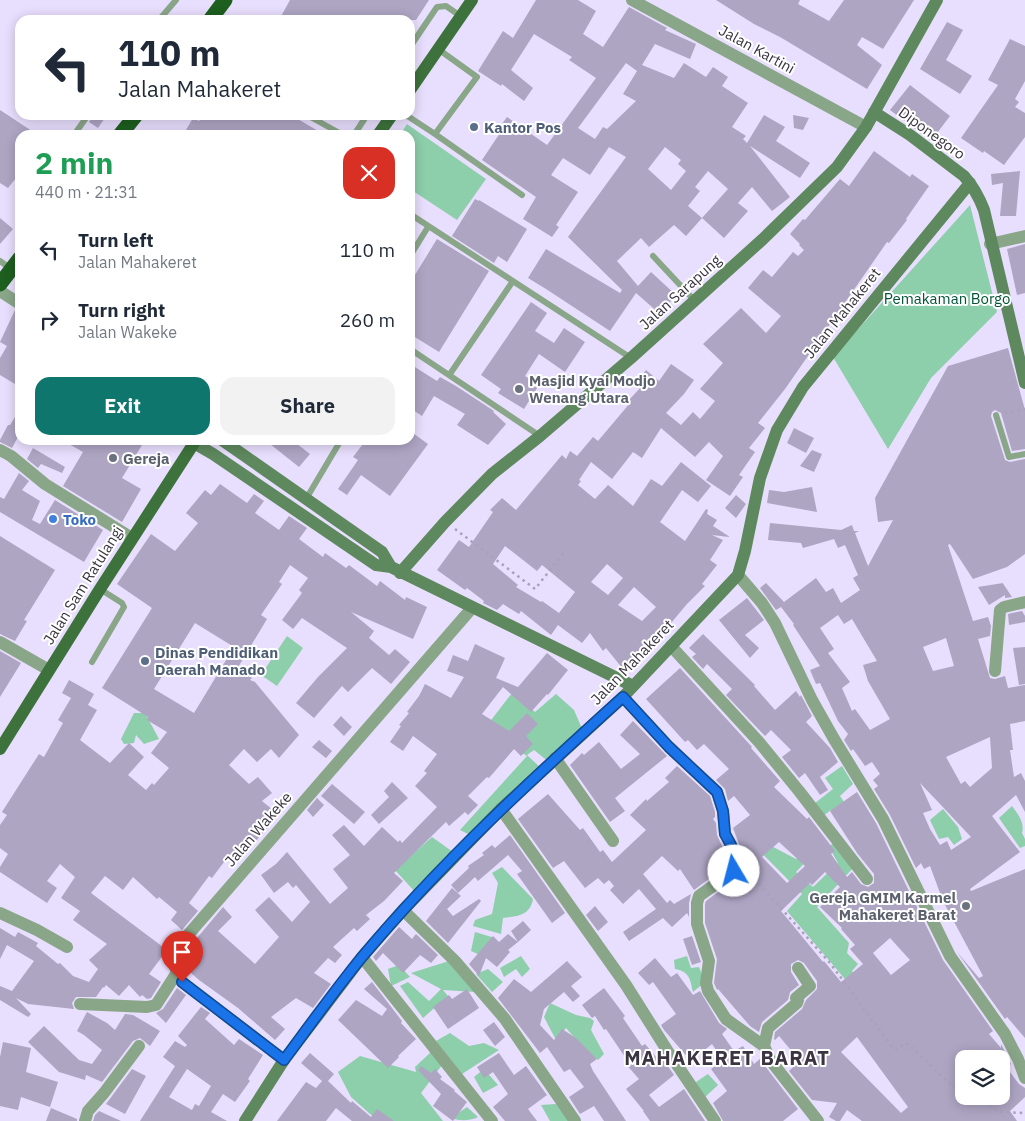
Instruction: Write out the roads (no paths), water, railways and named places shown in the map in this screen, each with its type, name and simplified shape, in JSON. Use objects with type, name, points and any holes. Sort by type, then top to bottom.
[{"type":"highway","points":[[214,15],[225,0]]},
{"type":"highway","points":[[124,130],[132,120]]},
{"type":"main road","points":[[415,71],[451,10],[465,0]]},
{"type":"main road","points":[[415,83],[472,0]]},
{"type":"main road","name":"Jalan Sam Ratulangi","points":[[0,749],[192,445]]},
{"type":"street","name":"Jalan Kartini","points":[[632,0],[866,127]]},
{"type":"street","name":"Jalan Sarapung","points":[[396,570],[492,474],[540,436],[631,358],[763,239],[824,180],[866,127],[938,0]]},
{"type":"street","name":"Diponegoro","points":[[874,112],[910,135],[964,176],[970,183]]},
{"type":"street","points":[[970,183],[984,210],[990,244],[1022,361],[1025,384]]},
{"type":"street","name":"Jalan Mahakeret","points":[[245,1121],[284,1060],[362,957],[403,910],[501,809],[623,697],[738,575],[745,551],[760,478],[777,430],[803,387],[970,183]]},
{"type":"street","points":[[990,244],[1025,236]]},
{"type":"street","points":[[5,274],[15,294]]},
{"type":"street","points":[[201,445],[376,565],[396,570],[633,686]]},
{"type":"street","points":[[213,454],[219,445]]},
{"type":"street","points":[[229,445],[382,552],[396,570]]},
{"type":"street","points":[[0,450],[11,456],[45,484],[132,538]]},
{"type":"street","points":[[738,575],[762,603],[775,623],[812,700],[834,740],[883,819],[950,956],[1005,1034],[1025,1078]]},
{"type":"street","points":[[994,671],[1000,610],[1004,607],[1025,602]]},
{"type":"street","name":"Jalan Wakeke","points":[[176,974],[173,965],[177,951],[187,936],[472,608]]},
{"type":"street","points":[[0,642],[49,670]]},
{"type":"street","points":[[671,646],[759,742],[867,879]]},
{"type":"street","points":[[623,697],[669,747],[717,792],[723,811],[725,834],[731,845],[734,871],[699,896],[697,903],[697,924],[709,961],[706,983],[708,991],[726,1019],[764,1046],[771,1062],[818,1121]]},
{"type":"street","points":[[555,758],[613,841]]},
{"type":"street","points":[[501,809],[626,985],[715,1121]]},
{"type":"street","points":[[403,910],[454,961],[505,1019],[575,1121]]},
{"type":"street","points":[[0,912],[37,930],[66,948]]},
{"type":"street","points":[[362,957],[492,1121]]},
{"type":"street","points":[[764,1046],[768,1028],[797,1003],[798,1000],[796,998],[798,995],[810,986],[798,968]]},
{"type":"street","points":[[80,1004],[147,1007],[156,1005],[176,974],[182,982],[284,1060]]},
{"type":"street","points":[[85,1121],[88,1111],[139,1046]]},
{"type":"lane","points":[[163,15],[176,0]]},
{"type":"lane","points":[[415,40],[437,6],[451,10]]},
{"type":"lane","points":[[435,134],[477,77],[438,49]]},
{"type":"lane","points":[[316,120],[334,130]]},
{"type":"lane","points":[[414,120],[522,195]]},
{"type":"lane","points":[[415,217],[631,358]]},
{"type":"lane","points":[[415,248],[428,226]]},
{"type":"lane","points":[[653,256],[695,301]]},
{"type":"lane","points":[[450,374],[513,281]]},
{"type":"lane","points":[[415,352],[540,436]]},
{"type":"lane","points":[[996,415],[1009,457],[1025,454]]},
{"type":"lane","points":[[306,499],[338,445]]},
{"type":"lane","points":[[92,662],[124,607],[120,601],[100,589]]},
{"type":"place","name":"Kantor Pos","points":[[474,127]]},
{"type":"place","name":"Masjid Kyai Modjo Wenang Utara","points":[[519,389]]},
{"type":"place","name":"Gereja","points":[[113,458]]},
{"type":"place","name":"Toko","points":[[53,519]]},
{"type":"place","name":"Dinas Pendidikan Daerah Manado","points":[[145,661]]},
{"type":"place","name":"Gereja GMIM Karmel Mahakeret Barat","points":[[966,906]]},
{"type":"district","name":"MAHAKERET BARAT","points":[[727,1057]]},
{"type":"park label","name":"Pemakaman Borgo","points":[[947,298]]}]
